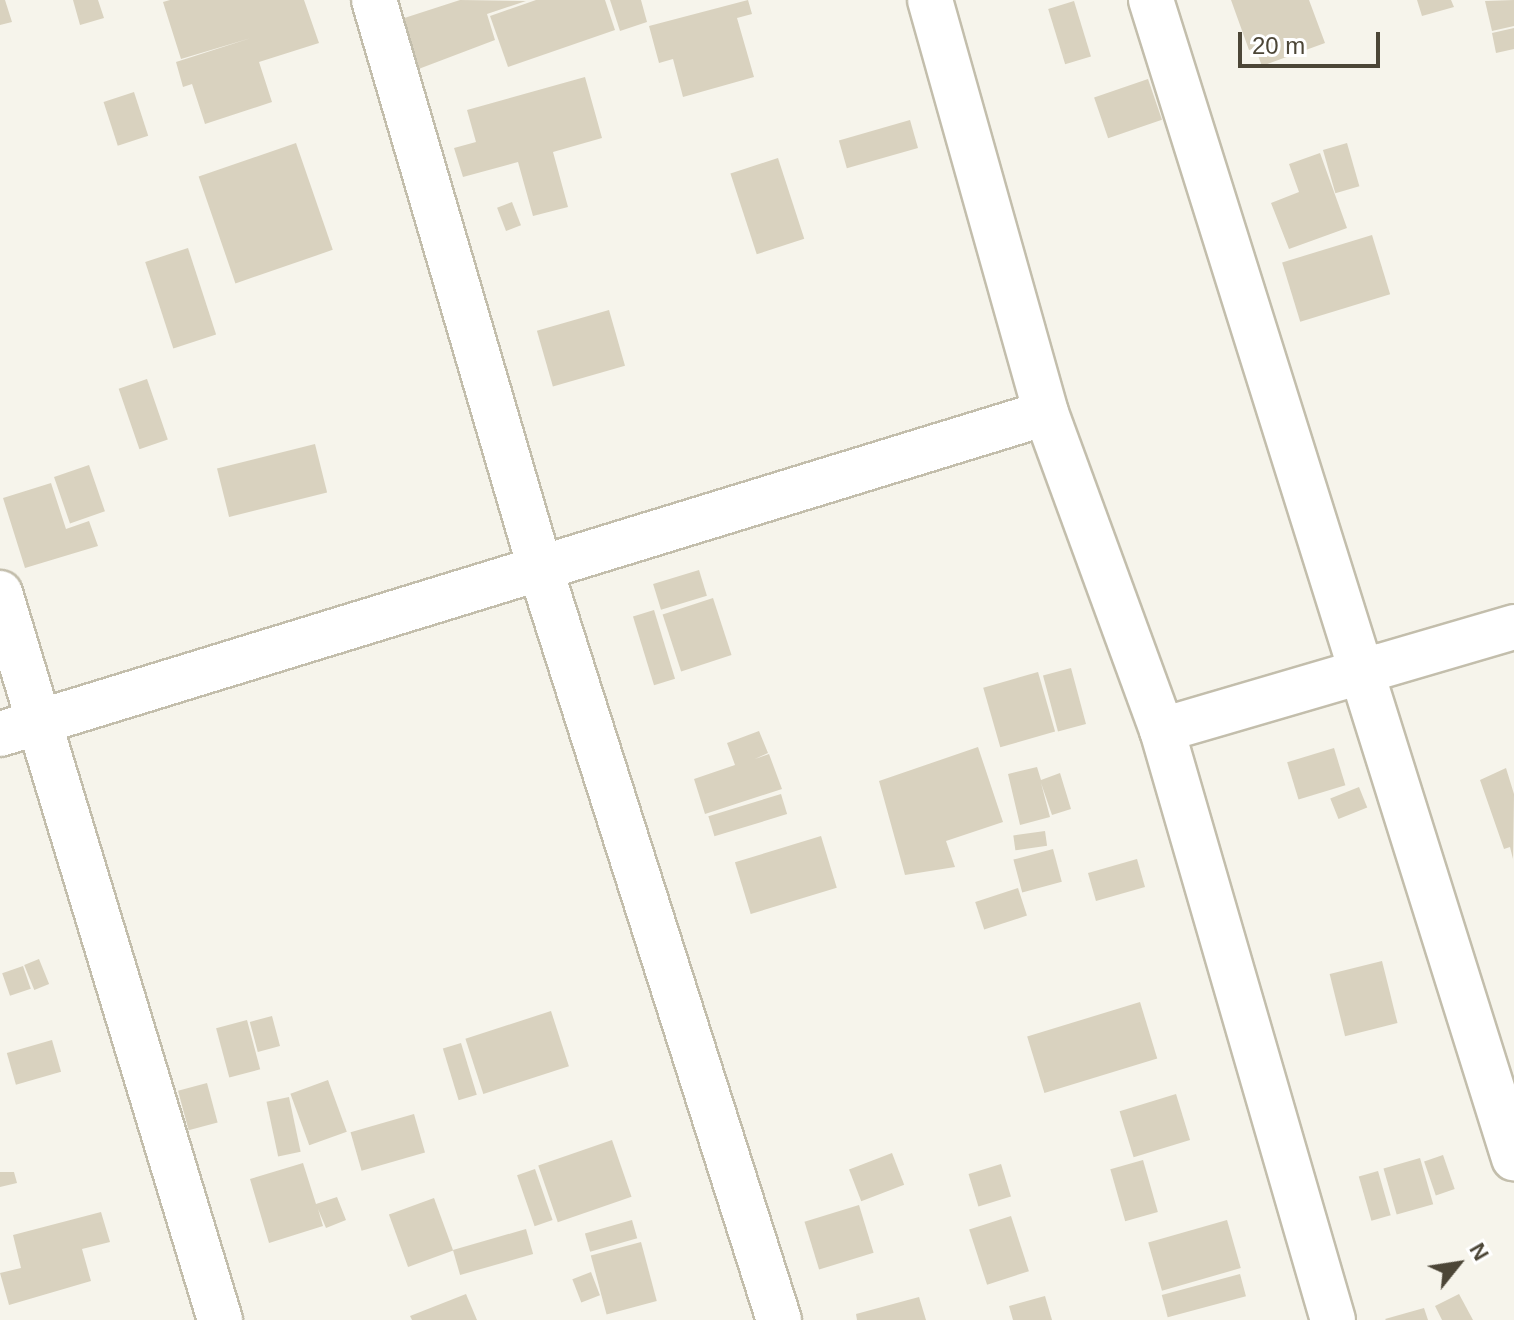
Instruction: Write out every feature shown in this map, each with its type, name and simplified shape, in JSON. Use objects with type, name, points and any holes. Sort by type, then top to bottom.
[{"type":"street","points":[[374,0],[541,571],[779,1320]]},
{"type":"street","points":[[930,0],[1046,413],[1162,730],[1333,1320]]},
{"type":"street","points":[[1151,0],[1360,675],[1514,1158]]},
{"type":"street","points":[[0,734],[41,719],[541,571],[1046,413]]},
{"type":"street","points":[[0,593],[41,719],[220,1320]]},
{"type":"street","points":[[1162,730],[1360,675],[1514,627]]},
{"type":"building","points":[[0,0],[5,0],[12,22],[0,25]]},
{"type":"building","points":[[73,0],[98,0],[104,18],[80,25]]},
{"type":"building","points":[[304,0],[319,43],[259,62],[272,102],[205,124],[192,84],[183,87],[176,62],[251,38],[181,59],[163,2]]},
{"type":"building","points":[[460,0],[526,1],[487,14],[495,40],[408,73],[392,22]]},
{"type":"building","points":[[536,0],[605,0],[615,30],[508,67],[490,16]]},
{"type":"building","points":[[610,0],[641,0],[647,22],[620,31]]},
{"type":"building","points":[[748,0],[752,14],[737,18],[754,77],[683,97],[673,59],[659,63],[649,26]]},
{"type":"building","points":[[1231,0],[1309,0],[1325,43],[1262,66],[1255,48],[1249,50]]},
{"type":"building","points":[[1417,0],[1451,0],[1454,7],[1422,16]]},
{"type":"building","points":[[1514,0],[1514,26],[1492,31],[1485,1]]},
{"type":"building","points":[[1074,1],[1091,56],[1065,64],[1048,9]]},
{"type":"building","points":[[1514,28],[1514,49],[1496,53],[1492,33]]},
{"type":"building","points":[[585,77],[602,138],[553,152],[568,207],[533,216],[518,162],[463,177],[454,148],[476,142],[467,110]]},
{"type":"building","points":[[1148,79],[1162,120],[1108,138],[1094,98]]},
{"type":"building","points":[[134,92],[148,136],[118,146],[104,102]]},
{"type":"building","points":[[910,120],[918,148],[847,168],[839,140]]},
{"type":"building","points":[[296,143],[333,250],[235,283],[199,177]]},
{"type":"building","points":[[1347,143],[1359,186],[1335,193],[1323,150]]},
{"type":"building","points":[[1320,153],[1347,228],[1289,249],[1271,203],[1299,192],[1289,164]]},
{"type":"building","points":[[778,158],[804,239],[757,254],[730,173]]},
{"type":"building","points":[[512,202],[521,225],[506,231],[497,208]]},
{"type":"building","points":[[1372,235],[1390,294],[1300,322],[1282,262]]},
{"type":"building","points":[[188,248],[216,335],[173,348],[145,262]]},
{"type":"building","points":[[609,310],[625,366],[553,386],[537,331]]},
{"type":"building","points":[[147,379],[168,440],[139,449],[119,389]]},
{"type":"building","points":[[315,444],[327,493],[229,517],[217,468]]},
{"type":"building","points":[[89,465],[105,511],[70,523],[54,477]]},
{"type":"building","points":[[51,483],[66,529],[89,521],[98,546],[25,568],[3,498]]},
{"type":"building","points":[[699,570],[707,596],[661,610],[653,584]]},
{"type":"building","points":[[713,598],[732,655],[681,671],[663,614]]},
{"type":"building","points":[[654,610],[675,679],[654,685],[633,616]]},
{"type":"building","points":[[1071,668],[1086,724],[1058,732],[1043,676]]},
{"type":"building","points":[[1038,672],[1055,732],[1000,747],[983,688]]},
{"type":"building","points":[[759,731],[768,753],[755,759],[769,754],[782,789],[705,814],[694,779],[735,765],[727,743]]},
{"type":"building","points":[[978,747],[1003,822],[946,841],[955,867],[905,875],[879,781]]},
{"type":"building","points":[[1334,748],[1345,785],[1299,800],[1287,762]]},
{"type":"building","points":[[1037,767],[1041,780],[1060,773],[1071,809],[1052,815],[1041,783],[1050,817],[1020,825],[1008,774]]},
{"type":"building","points":[[1506,768],[1514,794],[1513,859],[1510,847],[1504,849],[1480,780]]},
{"type":"building","points":[[1359,787],[1367,807],[1338,819],[1330,799]]},
{"type":"building","points":[[781,794],[787,814],[714,836],[708,816]]},
{"type":"building","points":[[1045,831],[1047,846],[1015,850],[1013,835]]},
{"type":"building","points":[[821,836],[837,888],[751,914],[735,862]]},
{"type":"building","points":[[1053,849],[1062,882],[1022,892],[1013,860]]},
{"type":"building","points":[[1137,859],[1145,887],[1096,901],[1088,873]]},
{"type":"building","points":[[1018,888],[1027,916],[984,929],[975,902]]},
{"type":"building","points":[[39,959],[49,984],[34,990],[24,965]]},
{"type":"building","points":[[1382,961],[1397,1023],[1345,1036],[1330,974]]},
{"type":"building","points":[[23,966],[31,989],[10,996],[2,973]]},
{"type":"building","points":[[1140,1002],[1157,1058],[1044,1093],[1027,1036]]},
{"type":"building","points":[[551,1011],[569,1066],[483,1094],[465,1039]]},
{"type":"building","points":[[272,1016],[280,1046],[258,1052],[250,1022]]},
{"type":"building","points":[[247,1020],[260,1069],[229,1078],[216,1028]]},
{"type":"building","points":[[52,1040],[61,1072],[16,1085],[7,1053]]},
{"type":"building","points":[[461,1043],[477,1095],[459,1100],[443,1049]]},
{"type":"building","points":[[328,1080],[347,1132],[309,1145],[290,1094]]},
{"type":"building","points":[[207,1083],[218,1123],[189,1130],[178,1091]]},
{"type":"building","points":[[1176,1094],[1190,1140],[1134,1157],[1120,1111]]},
{"type":"building","points":[[289,1097],[301,1152],[278,1157],[267,1102]]},
{"type":"building","points":[[414,1114],[425,1152],[362,1171],[351,1132]]},
{"type":"building","points":[[612,1140],[632,1197],[558,1222],[538,1165]]},
{"type":"building","points":[[892,1153],[904,1185],[861,1201],[849,1169]]},
{"type":"building","points":[[1443,1155],[1455,1189],[1436,1196],[1424,1162]]},
{"type":"building","points":[[1420,1158],[1433,1204],[1397,1215],[1383,1168]]},
{"type":"building","points":[[1143,1160],[1158,1212],[1125,1221],[1110,1169]]},
{"type":"building","points":[[303,1163],[316,1204],[337,1197],[346,1220],[326,1228],[318,1209],[323,1226],[269,1243],[250,1179]]},
{"type":"building","points":[[1001,1164],[1011,1197],[978,1206],[968,1174]]},
{"type":"building","points":[[535,1169],[553,1220],[535,1226],[517,1175]]},
{"type":"building","points":[[1378,1171],[1391,1215],[1371,1221],[1359,1177]]},
{"type":"building","points":[[0,1172],[14,1172],[17,1183],[0,1187]]},
{"type":"building","points":[[434,1198],[453,1251],[408,1267],[389,1214]]},
{"type":"building","points":[[859,1205],[874,1253],[819,1269],[804,1222]]},
{"type":"building","points":[[101,1212],[110,1242],[82,1249],[91,1281],[9,1305],[0,1273],[21,1268],[13,1235]]},
{"type":"building","points":[[1011,1216],[1029,1271],[987,1285],[969,1230]]},
{"type":"building","points":[[632,1220],[637,1238],[590,1252],[585,1234]]},
{"type":"building","points":[[1227,1220],[1241,1268],[1162,1291],[1148,1243]]},
{"type":"building","points":[[526,1229],[533,1254],[460,1275],[453,1250]]},
{"type":"building","points":[[641,1242],[657,1301],[607,1314],[591,1255]]},
{"type":"building","points":[[591,1272],[600,1295],[581,1303],[572,1279]]},
{"type":"building","points":[[1240,1274],[1246,1296],[1168,1317],[1162,1295]]},
{"type":"building","points":[[466,1294],[477,1320],[412,1320],[410,1316]]},
{"type":"building","points":[[1459,1294],[1473,1320],[1442,1320],[1435,1306]]},
{"type":"building","points":[[1045,1296],[1052,1320],[1013,1320],[1009,1306]]},
{"type":"building","points":[[919,1297],[926,1320],[857,1320],[856,1314]]},
{"type":"building","points":[[1424,1308],[1428,1320],[1385,1319]]}]
